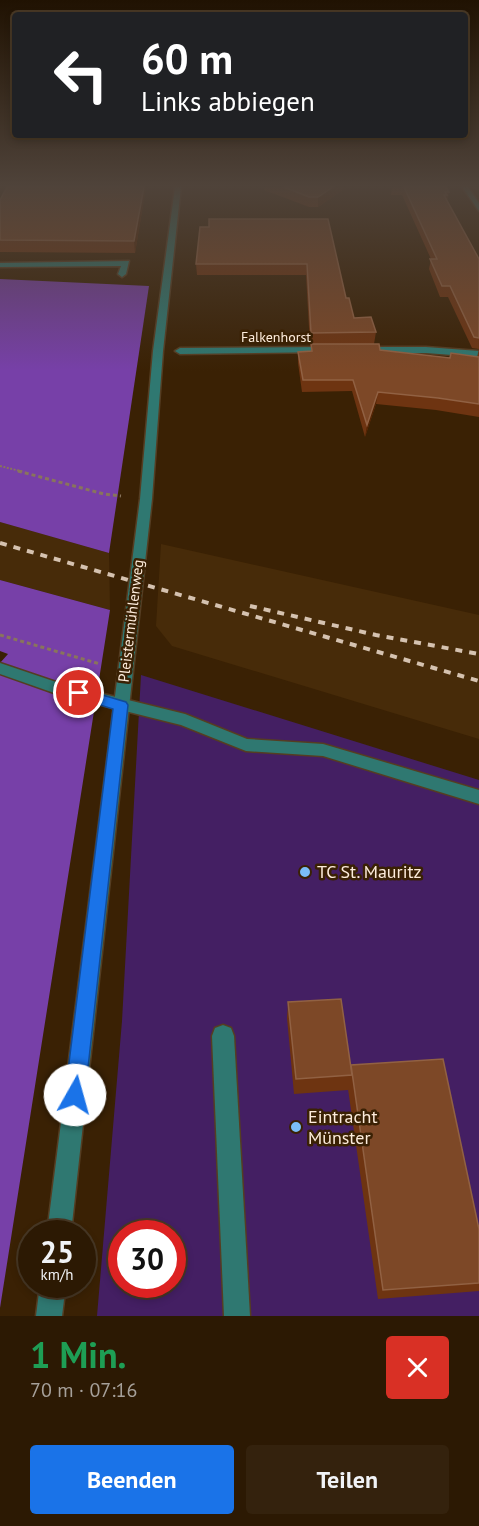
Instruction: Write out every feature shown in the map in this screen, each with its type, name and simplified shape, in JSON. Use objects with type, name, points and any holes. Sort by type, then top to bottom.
[{"type":"street","name":"Pleistermühlenweg","points":[[61,1220],[146,499],[158,351],[171,248]]},
{"type":"street","points":[[0,265],[126,263],[122,274]]},
{"type":"street","name":"Falkenhorst","points":[[180,351],[344,350]]},
{"type":"street","points":[[356,350],[426,350],[479,354]]},
{"type":"street","points":[[0,668],[121,705],[185,720],[246,745],[323,750],[479,797]]},
{"type":"street","points":[[223,1036],[237,1316]]},
{"type":"street","points":[[49,1316],[51,1298]]},
{"type":"path","points":[[0,466],[104,495],[146,499]]},
{"type":"path","points":[[0,635],[125,672]]},
{"type":"shaded area","points":[[0,279],[149,286],[109,553],[0,522]]},
{"type":"shaded area","points":[[0,522],[109,553],[110,610],[0,580]]},
{"type":"shaded area","points":[[161,544],[479,615],[479,739],[172,646],[156,626]]},
{"type":"shaded area","points":[[0,580],[110,610],[0,1308],[0,663],[8,654],[0,651]]},
{"type":"shaded area","points":[[141,675],[479,780],[479,1316],[97,1316],[122,1021]]},
{"type":"building","points":[[198,248],[335,248],[346,298],[349,298],[354,318],[371,317],[376,332],[311,333],[307,264],[196,264]]},
{"type":"building","points":[[432,248],[473,248],[479,259],[479,338],[474,337],[450,286],[442,286],[430,259],[437,259]]},
{"type":"building","points":[[311,344],[379,344],[380,350],[450,358],[451,353],[479,357],[479,404],[378,392],[367,425],[353,380],[303,380],[298,352],[312,351]]},
{"type":"building","points":[[341,999],[352,1075],[296,1079],[288,1002]]},
{"type":"building","points":[[443,1059],[479,1229],[479,1283],[383,1290],[351,1065]]},
{"type":"railway","points":[[0,543],[479,681]]},
{"type":"railway","points":[[250,606],[376,635],[479,654]]},
{"type":"place","name":"TC St. Mauritz","points":[[305,872]]},
{"type":"place","name":"Eintracht Münster","points":[[296,1127]]},
{"type":"route","points":[[75,1095],[121,705],[79,693]]}]
